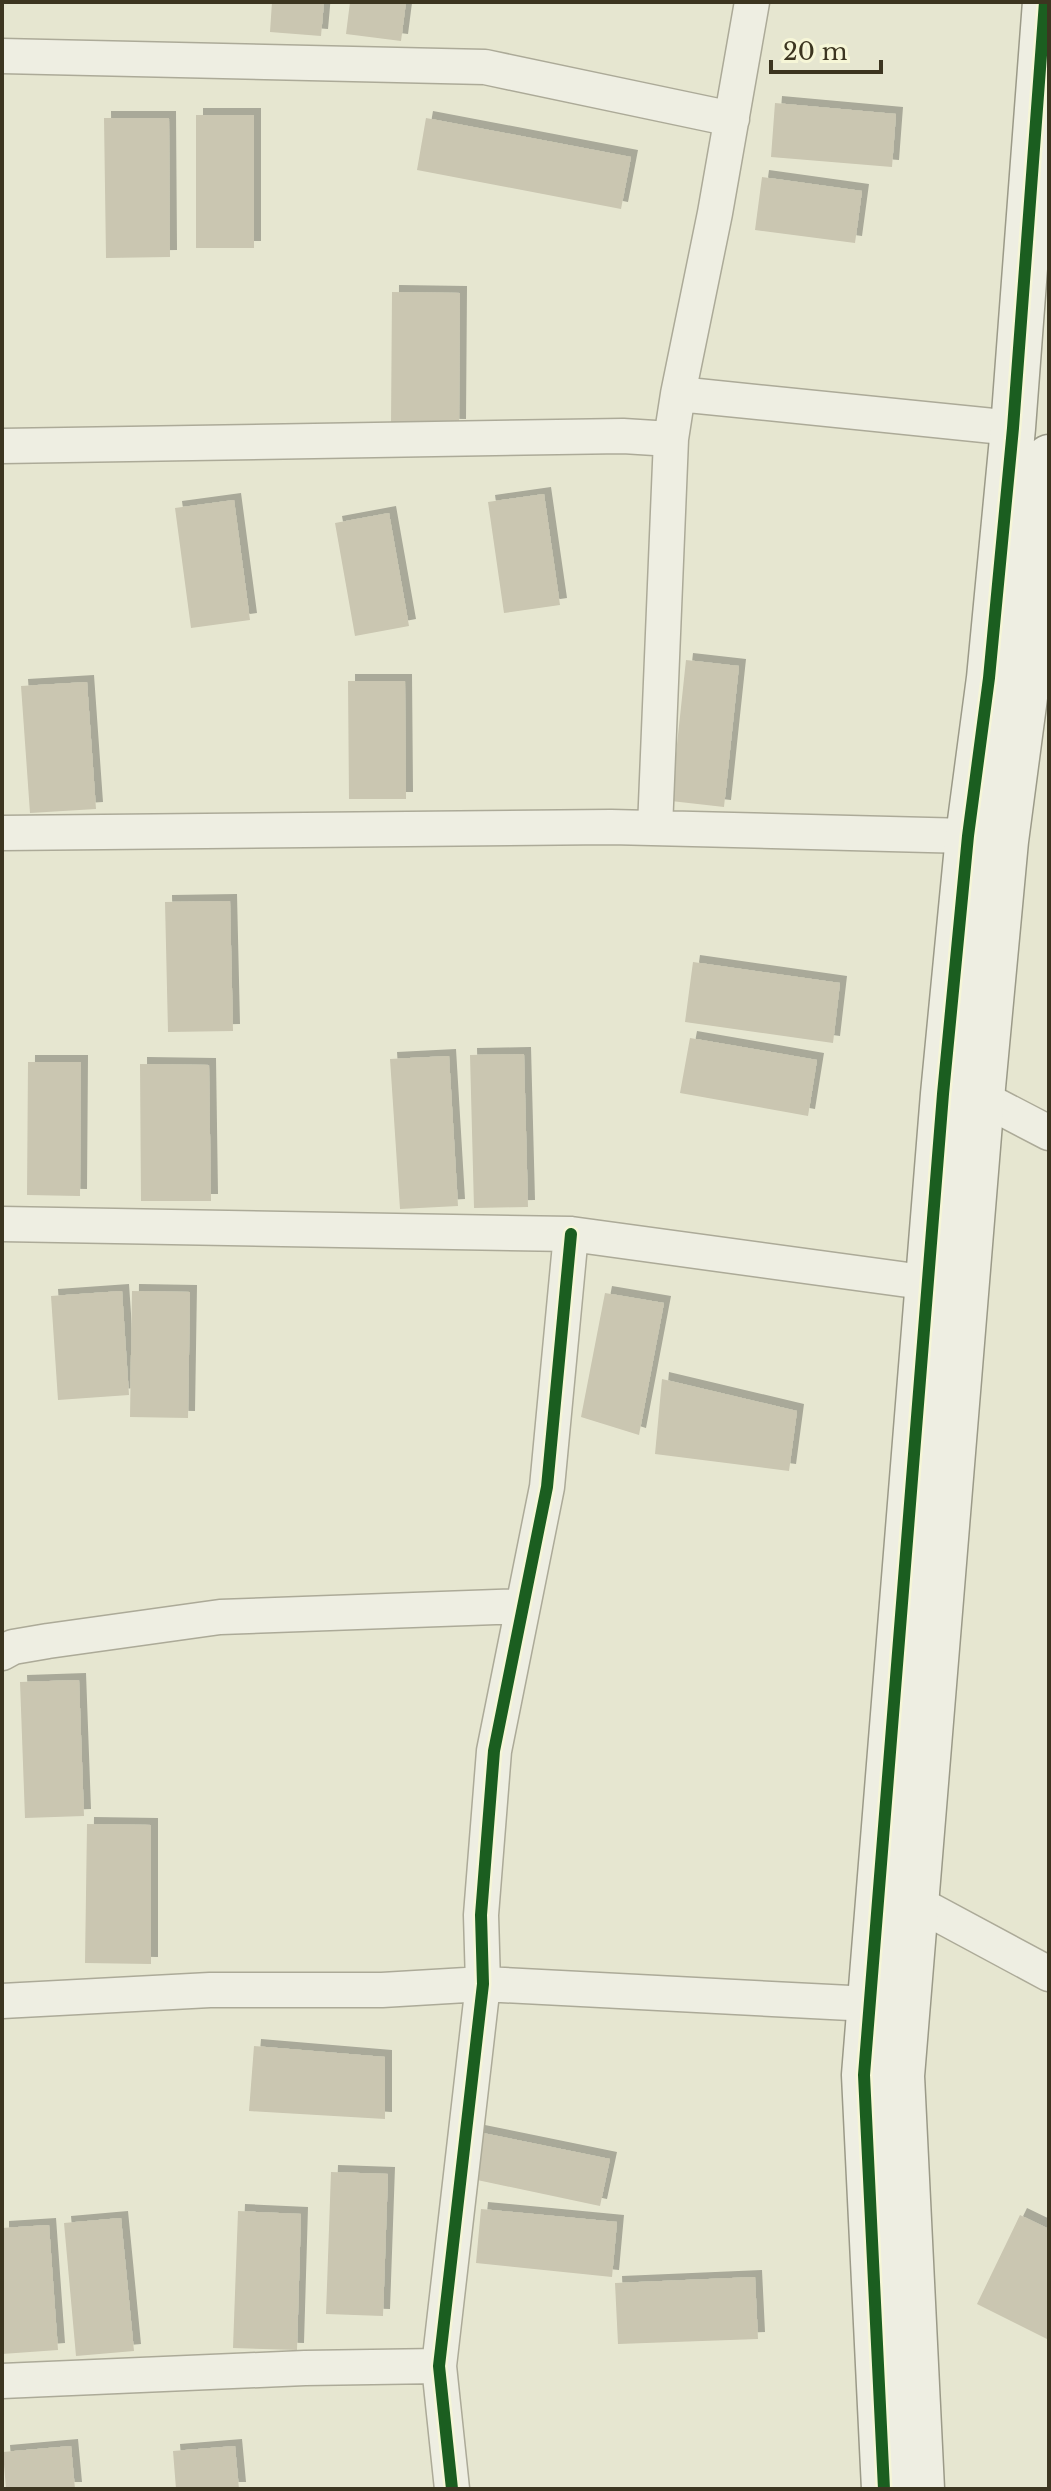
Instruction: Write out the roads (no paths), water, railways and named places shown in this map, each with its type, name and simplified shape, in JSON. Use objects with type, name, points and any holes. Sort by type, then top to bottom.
[{"type":"street","points":[[655,828],[671,439],[752,2]]},
{"type":"street","points":[[884,2489],[864,2075],[943,1094],[1013,428],[1045,2]]},
{"type":"street","points":[[2,56],[485,67],[732,119]]},
{"type":"street","points":[[678,394],[1013,428]]},
{"type":"street","points":[[2,446],[623,436],[671,439]]},
{"type":"street","points":[[922,2489],[902,2076],[1006,841],[1038,687],[1049,457]]},
{"type":"street","points":[[2,833],[655,828],[968,836]]},
{"type":"street","points":[[982,1098],[1049,1133]]},
{"type":"street","points":[[2,1224],[571,1234],[930,1283]]},
{"type":"street","points":[[452,2489],[439,2366],[483,1984],[481,1915],[494,1751],[547,1487],[571,1234]]},
{"type":"street","points":[[2,1653],[13,1647],[48,1641],[220,1617],[523,1606]]},
{"type":"street","points":[[917,1903],[1049,1974]]},
{"type":"street","points":[[2,2001],[210,1990],[382,1990],[483,1984],[870,2004]]},
{"type":"street","points":[[2,2381],[305,2368],[439,2366]]}]
